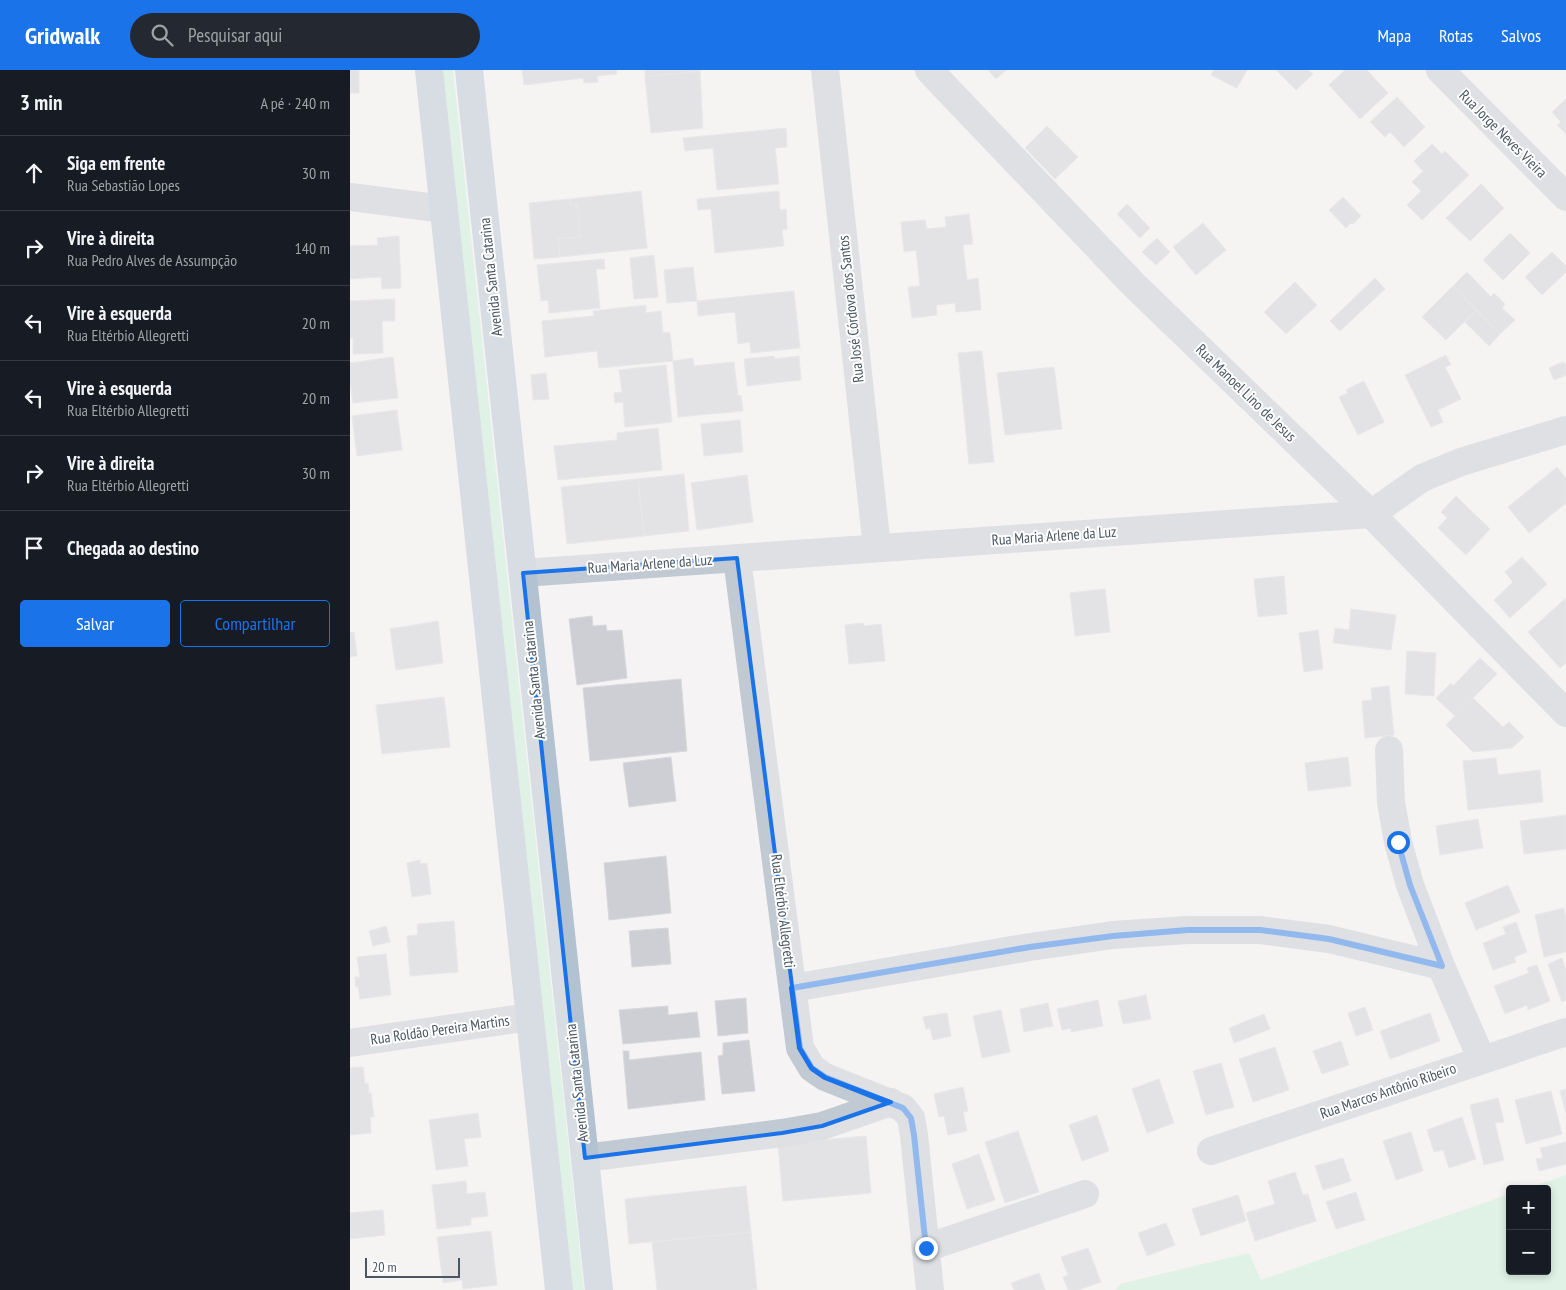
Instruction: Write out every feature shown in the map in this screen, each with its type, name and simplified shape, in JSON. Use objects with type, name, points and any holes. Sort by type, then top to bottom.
[{"type":"main road","points":[[429,70],[559,1290]]},
{"type":"main road","name":"Avenida Santa Catarina","points":[[469,70],[599,1290]]},
{"type":"street","name":"Rua José Córdova dos Santos","points":[[825,70],[877,548]]},
{"type":"street","name":"Rua Manoel Lino de Jesus","points":[[929,70],[1133,284],[1371,514],[1566,713]]},
{"type":"street","name":"Rua Jorge Neves Vieira","points":[[1440,70],[1566,197]]},
{"type":"street","points":[[350,198],[444,209]]},
{"type":"street","points":[[1371,514],[1422,478],[1461,462],[1566,430]]},
{"type":"street","name":"Rua Maria Arlene da Luz","points":[[523,573],[1371,514]]},
{"type":"street","name":"Rua Eltérbio Allegretti","points":[[737,558],[800,1048],[812,1068],[825,1077],[903,1108],[911,1118],[930,1290]]},
{"type":"street","points":[[1389,750],[1391,802],[1398,842],[1410,885],[1482,1060]]},
{"type":"street","points":[[792,988],[1039,946],[1113,936],[1188,930],[1260,930],[1329,939],[1442,966]]},
{"type":"street","name":"Rua Roldão Pereira Martins","points":[[350,1043],[530,1018]]},
{"type":"street","name":"Rua Marcos Antônio Ribeiro","points":[[1211,1151],[1566,1032]]},
{"type":"street","points":[[585,1158],[782,1133],[822,1126],[890,1102]]},
{"type":"street","points":[[926,1248],[1085,1194]]},
{"type":"highlighted area","points":[[737,558],[800,1048],[812,1068],[825,1077],[891,1102],[822,1126],[782,1133],[585,1158],[523,573]]},
{"type":"green space","points":[[438,70],[453,70],[584,1290],[570,1290]]},
{"type":"green space","points":[[1566,1175],[1566,1290],[1116,1290],[1120,1284],[1249,1253],[1261,1280],[1506,1195],[1506,1275],[1551,1275],[1551,1185],[1537,1185]]},
{"type":"building","points":[[350,70],[359,70],[359,93],[350,93]]},
{"type":"building","points":[[522,70],[616,70],[617,74],[597,76],[598,82],[584,83],[583,78],[524,85]]},
{"type":"building","points":[[645,70],[700,70],[700,71],[645,77]]},
{"type":"building","points":[[988,70],[1006,70],[996,79]]},
{"type":"building","points":[[1214,70],[1247,70],[1237,88],[1211,75]]},
{"type":"building","points":[[1276,70],[1308,70],[1313,74],[1296,90]]},
{"type":"building","points":[[1345,70],[1367,70],[1388,93],[1360,119],[1329,85]]},
{"type":"building","points":[[700,71],[703,128],[651,133],[645,77]]},
{"type":"building","points":[[1397,97],[1425,127],[1404,147],[1390,132],[1385,137],[1370,122]]},
{"type":"building","points":[[1566,99],[1566,134],[1557,125],[1561,122],[1552,112]]},
{"type":"building","points":[[1047,126],[1078,157],[1055,179],[1025,148]]},
{"type":"building","points":[[786,128],[787,147],[775,148],[779,184],[717,190],[713,148],[685,151],[683,138]]},
{"type":"building","points":[[1432,144],[1442,154],[1445,151],[1469,175],[1422,220],[1407,205],[1421,191],[1412,182],[1423,171],[1414,161]]},
{"type":"building","points":[[1481,184],[1504,208],[1470,241],[1446,218]]},
{"type":"building","points":[[641,191],[647,248],[560,257],[558,239],[580,237],[577,204],[570,205],[570,199]]},
{"type":"building","points":[[779,191],[780,210],[786,209],[787,229],[782,230],[784,246],[715,253],[711,209],[698,210],[697,199]]},
{"type":"building","points":[[1343,197],[1361,216],[1346,228],[1329,210]]},
{"type":"building","points":[[570,199],[570,205],[577,204],[580,237],[558,239],[560,257],[534,259],[529,203]]},
{"type":"building","points":[[1127,204],[1150,228],[1140,238],[1117,214]]},
{"type":"building","points":[[969,214],[973,244],[963,245],[967,280],[978,278],[981,310],[956,312],[955,303],[936,305],[937,315],[912,318],[908,287],[920,286],[916,250],[904,252],[901,222],[925,220],[927,229],[946,227],[945,217]]},
{"type":"building","points":[[1203,223],[1226,250],[1196,275],[1173,247]]},
{"type":"building","points":[[1510,233],[1530,253],[1503,280],[1483,260]]},
{"type":"building","points":[[399,236],[401,288],[382,289],[381,277],[350,279],[350,246],[378,245],[377,238]]},
{"type":"building","points":[[1157,238],[1170,252],[1156,265],[1142,252]]},
{"type":"building","points":[[1552,252],[1566,266],[1566,272],[1542,295],[1525,277]]},
{"type":"building","points":[[654,255],[658,297],[634,299],[630,258]]},
{"type":"building","points":[[604,259],[605,269],[596,269],[600,308],[549,313],[548,300],[541,301],[537,265]]},
{"type":"building","points":[[693,267],[697,301],[667,303],[664,270]]},
{"type":"building","points":[[1467,272],[1491,297],[1494,293],[1505,304],[1502,308],[1515,320],[1500,334],[1453,286]]},
{"type":"building","points":[[1375,278],[1385,289],[1340,331],[1330,321]]},
{"type":"building","points":[[1295,282],[1317,305],[1286,334],[1264,312]]},
{"type":"building","points":[[1453,286],[1476,310],[1446,340],[1422,317]]},
{"type":"building","points":[[794,291],[800,348],[751,353],[750,342],[738,344],[735,312],[698,316],[697,301]]},
{"type":"building","points":[[395,299],[395,321],[382,321],[383,353],[353,354],[353,338],[350,338],[350,301]]},
{"type":"building","points":[[646,305],[646,313],[661,311],[663,333],[670,332],[673,361],[599,368],[597,351],[545,357],[542,321],[594,316],[593,311]]},
{"type":"building","points":[[1476,310],[1500,334],[1489,346],[1465,322]]},
{"type":"building","points":[[982,351],[994,462],[969,464],[958,353]]},
{"type":"building","points":[[1446,355],[1451,365],[1445,367],[1461,399],[1438,410],[1443,422],[1431,427],[1405,375]]},
{"type":"building","points":[[774,356],[775,359],[799,356],[801,380],[747,386],[744,359]]},
{"type":"building","points":[[393,357],[398,398],[353,403],[350,363]]},
{"type":"building","points":[[693,358],[694,366],[734,362],[738,396],[741,395],[743,411],[678,417],[673,361]]},
{"type":"building","points":[[1563,362],[1566,365],[1566,375],[1554,380],[1549,368]]},
{"type":"building","points":[[666,365],[672,422],[625,427],[623,402],[615,403],[614,393],[622,392],[619,370]]},
{"type":"building","points":[[1054,367],[1062,429],[1005,435],[997,373]]},
{"type":"building","points":[[546,373],[549,399],[533,400],[531,375]]},
{"type":"building","points":[[1364,381],[1384,422],[1358,435],[1339,397],[1348,393],[1346,390]]},
{"type":"building","points":[[397,410],[402,450],[357,456],[352,416]]},
{"type":"building","points":[[740,420],[743,452],[704,456],[701,424]]},
{"type":"building","points":[[658,428],[662,470],[558,480],[554,446],[617,440],[617,433]]},
{"type":"building","points":[[1557,467],[1566,478],[1566,503],[1529,533],[1508,507]]},
{"type":"building","points":[[684,474],[689,531],[644,536],[638,479]]},
{"type":"building","points":[[747,475],[753,522],[697,530],[691,483]]},
{"type":"building","points":[[638,479],[644,536],[567,544],[561,487]]},
{"type":"building","points":[[1456,496],[1490,529],[1466,555],[1438,528],[1447,518],[1441,512]]},
{"type":"building","points":[[1522,557],[1547,584],[1510,618],[1494,600],[1513,582],[1505,572]]},
{"type":"building","points":[[1284,576],[1287,614],[1258,617],[1254,579]]},
{"type":"building","points":[[1105,589],[1110,632],[1075,636],[1070,593]]},
{"type":"building","points":[[1566,598],[1566,663],[1560,668],[1528,632]]},
{"type":"building","points":[[1351,609],[1396,615],[1391,650],[1333,643],[1335,628],[1349,630]]},
{"type":"building","points":[[592,616],[593,626],[606,625],[607,631],[622,630],[627,678],[577,685],[569,619]]},
{"type":"building","points":[[438,621],[443,663],[396,670],[390,629]]},
{"type":"building","points":[[863,623],[864,626],[881,624],[885,661],[849,664],[845,625]]},
{"type":"building","points":[[1318,630],[1323,669],[1304,672],[1299,633]]},
{"type":"building","points":[[354,632],[357,656],[350,657],[350,633]]},
{"type":"building","points":[[1407,651],[1436,653],[1434,696],[1405,694]]},
{"type":"building","points":[[1480,658],[1497,674],[1455,716],[1436,698],[1451,683],[1453,686]]},
{"type":"building","points":[[681,679],[687,751],[590,761],[583,688]]},
{"type":"building","points":[[1389,686],[1394,735],[1365,738],[1362,701],[1372,700],[1371,688]]},
{"type":"building","points":[[444,697],[450,747],[382,754],[376,705]]},
{"type":"building","points":[[1473,698],[1503,727],[1509,722],[1524,737],[1512,748],[1473,752],[1446,725]]},
{"type":"building","points":[[671,757],[676,801],[629,807],[623,763]]},
{"type":"building","points":[[1348,757],[1351,786],[1308,791],[1305,763]]},
{"type":"building","points":[[1496,758],[1498,775],[1540,770],[1543,802],[1468,810],[1463,761]]},
{"type":"building","points":[[1566,815],[1566,849],[1524,854],[1520,821]]},
{"type":"building","points":[[1478,819],[1483,848],[1440,855],[1436,826]]},
{"type":"building","points":[[666,856],[671,913],[609,920],[604,863]]},
{"type":"building","points":[[420,860],[420,864],[427,863],[431,894],[412,897],[407,863]]},
{"type":"building","points":[[1508,885],[1520,912],[1476,930],[1465,903]]},
{"type":"building","points":[[1564,908],[1566,952],[1544,957],[1535,915]]},
{"type":"building","points":[[454,921],[458,972],[410,976],[407,936],[418,935],[417,924]]},
{"type":"building","points":[[1516,922],[1527,952],[1514,957],[1516,962],[1493,970],[1483,943],[1506,934],[1503,927]]},
{"type":"building","points":[[386,926],[390,942],[373,946],[369,931]]},
{"type":"building","points":[[668,928],[671,964],[632,967],[629,931]]},
{"type":"building","points":[[386,954],[391,995],[360,999],[355,977],[360,977],[357,957]]},
{"type":"building","points":[[1562,958],[1566,970],[1566,1000],[1562,1002],[1548,964]]},
{"type":"building","points":[[1537,965],[1550,1001],[1528,1010],[1527,1005],[1505,1014],[1494,986],[1529,973],[1527,968]]},
{"type":"building","points":[[1146,995],[1151,1019],[1123,1024],[1118,1001]]},
{"type":"building","points":[[746,998],[748,1033],[718,1036],[715,1001]]},
{"type":"building","points":[[1098,1000],[1103,1026],[1071,1032],[1071,1028],[1062,1030],[1057,1009]]},
{"type":"building","points":[[1048,1003],[1053,1026],[1024,1032],[1020,1009]]},
{"type":"building","points":[[668,1006],[668,1015],[697,1012],[700,1037],[623,1044],[619,1010]]},
{"type":"building","points":[[1365,1007],[1373,1030],[1356,1036],[1348,1013]]},
{"type":"building","points":[[1001,1010],[1010,1052],[982,1058],[973,1016]]},
{"type":"building","points":[[947,1013],[951,1036],[933,1040],[930,1028],[926,1029],[923,1017]]},
{"type":"building","points":[[1430,1013],[1440,1041],[1390,1059],[1380,1031]]},
{"type":"building","points":[[1264,1014],[1270,1029],[1234,1043],[1229,1028]]},
{"type":"building","points":[[749,1040],[755,1091],[722,1094],[718,1056],[723,1055],[723,1043]]},
{"type":"building","points":[[1341,1041],[1349,1065],[1322,1074],[1313,1051]]},
{"type":"building","points":[[1275,1047],[1289,1090],[1253,1102],[1239,1059]]},
{"type":"building","points":[[623,1051],[629,1051],[629,1060],[701,1052],[705,1100],[628,1109]]},
{"type":"building","points":[[1221,1063],[1234,1107],[1206,1115],[1193,1071]]},
{"type":"building","points":[[363,1067],[365,1084],[368,1083],[369,1094],[371,1093],[374,1117],[370,1117],[371,1133],[350,1135],[350,1068]]},
{"type":"building","points":[[1159,1079],[1174,1123],[1147,1133],[1132,1089]]},
{"type":"building","points":[[963,1087],[968,1111],[963,1112],[967,1131],[948,1135],[944,1116],[939,1117],[934,1094]]},
{"type":"building","points":[[1566,1089],[1566,1114],[1560,1091]]},
{"type":"building","points":[[1551,1091],[1562,1134],[1526,1144],[1515,1100]]},
{"type":"building","points":[[1498,1098],[1504,1122],[1495,1123],[1504,1160],[1484,1165],[1470,1105]]},
{"type":"building","points":[[478,1113],[481,1137],[464,1139],[468,1166],[436,1170],[429,1120]]},
{"type":"building","points":[[1097,1115],[1109,1151],[1082,1161],[1069,1125]]},
{"type":"building","points":[[1462,1117],[1476,1159],[1449,1168],[1443,1150],[1434,1152],[1427,1130]]},
{"type":"building","points":[[1018,1131],[1039,1192],[1005,1203],[985,1142]]},
{"type":"building","points":[[1411,1132],[1423,1171],[1396,1180],[1383,1141]]},
{"type":"building","points":[[866,1136],[871,1193],[783,1201],[778,1144]]},
{"type":"building","points":[[1566,1142],[1566,1164],[1539,1171],[1536,1159],[1543,1158],[1540,1148]]},
{"type":"building","points":[[979,1154],[995,1200],[967,1209],[952,1164]]},
{"type":"building","points":[[1343,1158],[1351,1181],[1323,1190],[1315,1166]]},
{"type":"building","points":[[1295,1172],[1303,1195],[1308,1194],[1316,1221],[1255,1241],[1246,1213],[1275,1204],[1268,1181]]},
{"type":"building","points":[[466,1181],[467,1194],[485,1192],[488,1216],[471,1218],[471,1225],[437,1229],[432,1185]]},
{"type":"building","points":[[746,1186],[751,1232],[629,1244],[625,1199]]},
{"type":"building","points":[[1356,1192],[1365,1220],[1336,1229],[1326,1202]]},
{"type":"building","points":[[1238,1195],[1246,1221],[1201,1236],[1192,1209]]},
{"type":"building","points":[[383,1210],[385,1235],[350,1239],[350,1213]]},
{"type":"building","points":[[1166,1223],[1175,1245],[1147,1256],[1138,1233]]},
{"type":"building","points":[[491,1231],[497,1285],[463,1289],[462,1280],[443,1283],[437,1237]]},
{"type":"building","points":[[751,1232],[757,1290],[657,1290],[652,1242]]},
{"type":"building","points":[[1088,1248],[1101,1282],[1078,1290],[1068,1290],[1063,1277],[1068,1275],[1061,1257]]},
{"type":"building","points":[[1039,1273],[1045,1290],[1014,1290],[1011,1283]]},
{"type":"route","points":[[926,1248],[911,1118],[903,1108],[825,1077],[812,1068],[800,1048],[792,988],[1030,947],[1113,936],[1188,930],[1260,930],[1329,939],[1442,966],[1410,885],[1398,842]]}]
